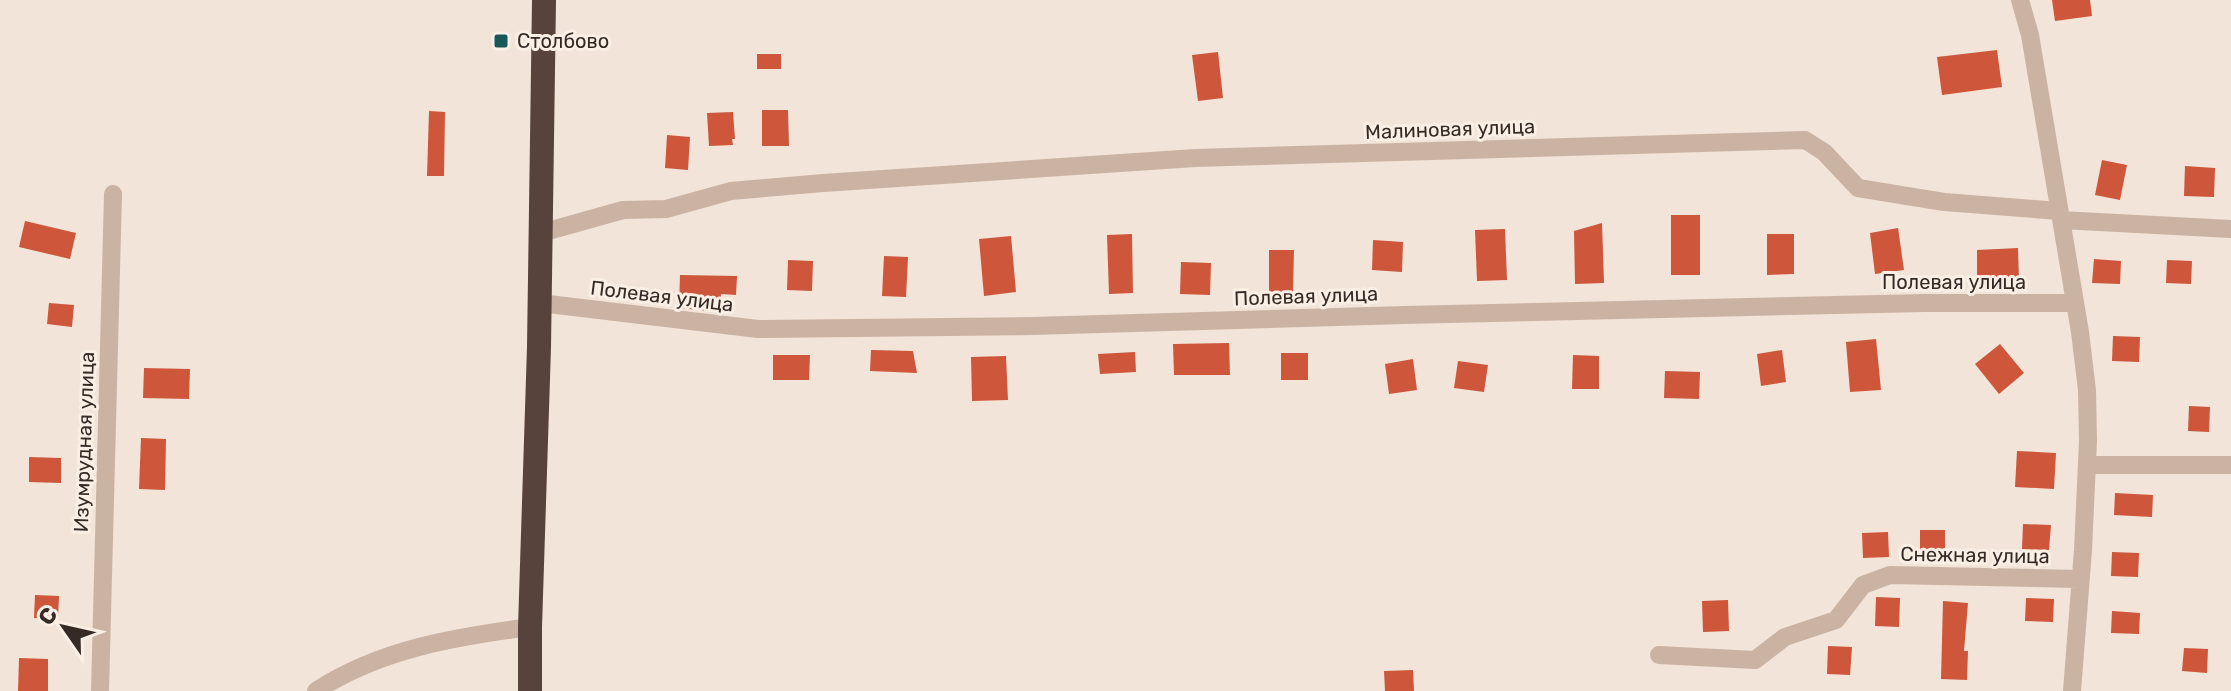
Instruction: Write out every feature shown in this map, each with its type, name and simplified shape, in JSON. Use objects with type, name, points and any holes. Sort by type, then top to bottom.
[{"type":"highway","points":[[530,691],[544,0]]},
{"type":"street","points":[[2020,0],[2030,35],[2087,390],[2087,465],[2072,691]]},
{"type":"street","name":"Малиновая улица","points":[[541,233],[623,210],[666,209],[731,191],[823,183],[1195,158],[1805,140],[1824,152],[1858,188],[1944,202],[2060,215],[2231,229]]},
{"type":"street","name":"Изумрудная улица","points":[[100,691],[113,194]]},
{"type":"street","name":"Полевая улица","points":[[540,303],[773,329],[1032,326],[1924,303],[2075,303]]},
{"type":"street","points":[[2087,465],[2231,465]]},
{"type":"street","name":"Снежная улица","points":[[1659,655],[1755,660],[1785,637],[1836,620],[1863,585],[1890,575],[2080,579]]},
{"type":"street","points":[[316,691],[332,680],[385,656],[462,636],[530,627]]},
{"type":"building","points":[[2052,0],[2090,0],[2092,16],[2055,21]]},
{"type":"building","points":[[1997,50],[2002,87],[1942,95],[1937,57]]},
{"type":"building","points":[[1218,52],[1223,98],[1198,101],[1192,55]]},
{"type":"building","points":[[757,54],[781,54],[781,69],[757,69]]},
{"type":"building","points":[[762,110],[788,110],[789,146],[762,146]]},
{"type":"building","points":[[429,111],[445,112],[444,176],[427,176]]},
{"type":"building","points":[[733,112],[733,145],[709,146],[707,113]]},
{"type":"building","points":[[667,135],[690,137],[688,170],[665,168]]},
{"type":"building","points":[[2102,160],[2127,165],[2120,200],[2095,195]]},
{"type":"building","points":[[2185,166],[2215,168],[2214,197],[2184,196]]},
{"type":"building","points":[[1671,215],[1700,215],[1700,275],[1671,275]]},
{"type":"building","points":[[25,221],[76,233],[70,259],[19,247]]},
{"type":"building","points":[[1602,223],[1604,283],[1575,284],[1574,231]]},
{"type":"building","points":[[1898,228],[1904,270],[1875,274],[1870,233]]},
{"type":"building","points":[[1505,229],[1507,280],[1477,281],[1475,230]]},
{"type":"building","points":[[1132,234],[1133,293],[1109,294],[1107,235]]},
{"type":"building","points":[[1767,234],[1794,234],[1794,274],[1767,275]]},
{"type":"building","points":[[1011,236],[1016,292],[984,296],[979,239]]},
{"type":"building","points":[[1373,240],[1403,242],[1402,272],[1372,270]]},
{"type":"building","points":[[2018,248],[2019,280],[1977,281],[1977,250]]},
{"type":"building","points":[[1269,250],[1294,250],[1293,292],[1269,292]]},
{"type":"building","points":[[884,256],[908,257],[906,297],[882,296]]},
{"type":"building","points":[[2094,259],[2121,261],[2120,284],[2092,283]]},
{"type":"building","points":[[788,260],[813,261],[812,291],[787,290]]},
{"type":"building","points":[[2167,260],[2192,261],[2191,284],[2166,283]]},
{"type":"building","points":[[1181,262],[1211,263],[1210,295],[1180,294]]},
{"type":"building","points":[[680,275],[737,276],[736,295],[721,294],[720,312],[679,308]]},
{"type":"building","points":[[49,303],[74,305],[72,327],[47,324]]},
{"type":"building","points":[[2113,336],[2140,337],[2139,362],[2112,361]]},
{"type":"building","points":[[1876,339],[1881,390],[1850,392],[1846,342]]},
{"type":"building","points":[[1229,343],[1230,375],[1174,375],[1173,344]]},
{"type":"building","points":[[2000,344],[2024,373],[1999,394],[1975,364]]},
{"type":"building","points":[[871,350],[913,351],[917,373],[870,371]]},
{"type":"building","points":[[1782,350],[1786,382],[1761,386],[1757,354]]},
{"type":"building","points":[[1135,352],[1136,372],[1100,374],[1098,354]]},
{"type":"building","points":[[1281,353],[1308,353],[1308,380],[1281,380]]},
{"type":"building","points":[[773,355],[810,355],[809,380],[773,380]]},
{"type":"building","points":[[1573,355],[1599,356],[1599,389],[1572,389]]},
{"type":"building","points":[[1006,356],[1008,400],[972,401],[971,357]]},
{"type":"building","points":[[1413,359],[1417,390],[1389,394],[1385,364]]},
{"type":"building","points":[[1458,361],[1488,365],[1484,392],[1454,388]]},
{"type":"building","points":[[144,368],[190,369],[189,399],[143,398]]},
{"type":"building","points":[[1665,371],[1700,372],[1699,399],[1664,398]]},
{"type":"building","points":[[2189,406],[2210,407],[2209,432],[2188,431]]},
{"type":"building","points":[[141,438],[166,439],[165,490],[139,489]]},
{"type":"building","points":[[2017,451],[2056,453],[2054,489],[2015,487]]},
{"type":"building","points":[[29,457],[61,458],[61,483],[29,482]]},
{"type":"building","points":[[2115,493],[2153,495],[2152,517],[2114,515]]},
{"type":"building","points":[[2023,524],[2051,525],[2049,550],[2022,549]]},
{"type":"building","points":[[1920,530],[1945,530],[1945,557],[1920,557]]},
{"type":"building","points":[[1888,532],[1889,557],[1863,558],[1862,533]]},
{"type":"building","points":[[2112,552],[2139,553],[2138,577],[2111,576]]},
{"type":"building","points":[[35,595],[59,596],[58,619],[34,618]]},
{"type":"building","points":[[1876,597],[1900,598],[1899,627],[1875,626]]},
{"type":"building","points":[[2026,598],[2054,599],[2053,622],[2025,621]]},
{"type":"building","points":[[1728,600],[1729,631],[1703,632],[1702,601]]},
{"type":"building","points":[[1943,601],[1968,603],[1964,651],[1968,651],[1967,680],[1941,679]]},
{"type":"building","points":[[2112,611],[2140,613],[2139,634],[2111,633]]},
{"type":"building","points":[[1828,646],[1852,647],[1850,675],[1827,674]]},
{"type":"building","points":[[2184,648],[2208,649],[2207,673],[2182,671]]},
{"type":"building","points":[[19,658],[48,659],[48,691],[18,691]]},
{"type":"building","points":[[1413,670],[1414,691],[1385,691],[1384,671]]},
{"type":"place","name":"Столбово","points":[[501,41]]}]
